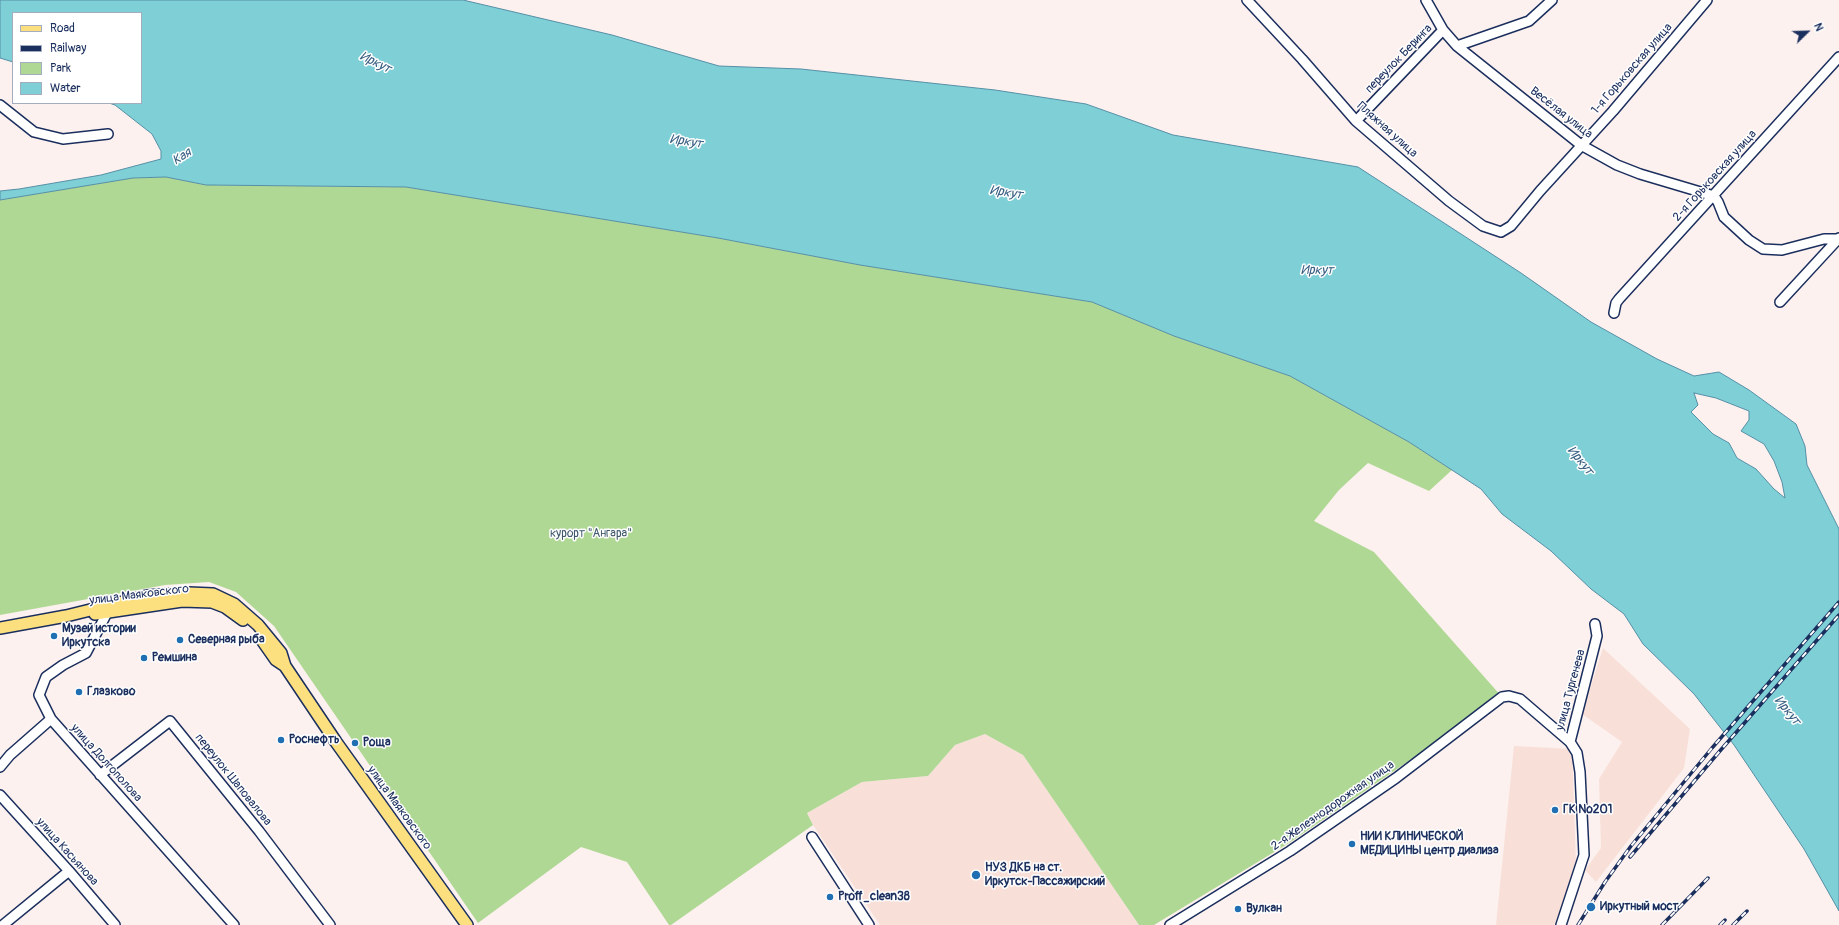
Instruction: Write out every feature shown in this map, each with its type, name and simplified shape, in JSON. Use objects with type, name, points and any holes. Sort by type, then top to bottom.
[{"type":"main road","name":"улица Маяковского","points":[[0,628],[66,616],[147,596],[190,593],[214,594],[234,604],[258,625],[280,653],[285,666],[336,742],[467,925]]},
{"type":"main road","name":"улица Маяковского","points":[[66,616],[107,613],[182,601],[218,604],[242,619],[260,638],[276,660],[285,666]]},
{"type":"street","name":"Пляжная улица","points":[[1247,0],[1302,59],[1356,122],[1449,201],[1483,226],[1501,232],[1511,226]]},
{"type":"street","name":"Весёлая улица","points":[[1426,0],[1443,30],[1457,46],[1581,145],[1640,174],[1714,196]]},
{"type":"street","points":[[1457,46],[1529,21],[1552,0]]},
{"type":"street","name":"1-я Горьковская улица","points":[[1511,226],[1581,145],[1613,111],[1707,0]]},
{"type":"street","name":"переулок Беринга","points":[[1356,122],[1443,30]]},
{"type":"street","name":"2-я Горьковская улица","points":[[1614,313],[1616,303],[1619,299],[1839,57]]},
{"type":"street","points":[[0,105],[34,132],[63,139],[108,134]]},
{"type":"street","points":[[1714,196],[1724,217],[1749,240],[1763,249],[1782,250],[1824,239],[1838,239]]},
{"type":"street","points":[[1780,302],[1838,239]]},
{"type":"street","name":"улица Долгополова","points":[[107,613],[86,653],[63,665],[46,677],[39,695],[51,719],[234,925]]},
{"type":"street","name":"улица Тургенева","points":[[1561,925],[1584,855],[1580,772],[1577,753],[1570,742],[1597,636],[1595,624]]},
{"type":"street","name":"2-я Железнодорожная улица","points":[[1170,925],[1290,851],[1396,778],[1502,697],[1509,696],[1520,699],[1570,742]]},
{"type":"street","points":[[0,767],[10,755],[51,719]]},
{"type":"street","name":"переулок Шаповалова","points":[[100,775],[170,721],[259,831],[330,925]]},
{"type":"street","name":"улица Касьянова","points":[[0,795],[69,871],[115,925]]},
{"type":"street","points":[[812,837],[869,925]]},
{"type":"street","points":[[4,925],[69,871]]},
{"type":"shaded area","points":[[1603,648],[1690,729],[1684,768],[1596,882],[1585,870],[1601,848],[1599,779],[1622,742],[1582,714]]},
{"type":"shaded area","name":"НУЗ ДКБ на ст. Иркутск-Пассажирский","points":[[985,734],[1023,755],[1139,925],[880,925],[813,825],[807,813],[862,782],[928,776],[955,745]]},
{"type":"shaded area","points":[[1514,746],[1572,749],[1576,863],[1564,902],[1554,925],[1496,925]]},
{"type":"green space","name":"курорт \"Ангара\"","points":[[166,177],[206,185],[406,187],[718,238],[860,265],[1092,302],[1174,336],[1290,376],[1409,442],[1452,470],[1429,491],[1368,463],[1339,490],[1314,521],[1374,552],[1502,697],[1289,843],[1154,925],[1139,925],[1023,755],[985,734],[955,745],[928,776],[862,782],[807,813],[813,825],[671,925],[669,925],[627,862],[581,847],[478,923],[274,626],[236,592],[209,582],[165,585],[0,615],[0,200],[133,178]]},
{"type":"water","name":"Иркут","points":[[0,0],[463,0],[612,35],[719,66],[801,69],[995,90],[1086,104],[1173,135],[1358,167],[1521,273],[1591,322],[1657,359],[1694,376],[1719,372],[1749,390],[1796,424],[1805,446],[1807,465],[1839,529],[1839,911],[1804,849],[1734,745],[1694,694],[1643,644],[1624,614],[1591,589],[1551,551],[1502,514],[1481,489],[1409,442],[1290,376],[1174,336],[1092,302],[860,265],[718,238],[406,187],[206,185],[166,177],[133,178],[0,200],[0,191],[101,175],[161,159],[161,151],[152,134],[112,104],[142,104],[142,12],[12,12],[12,62],[0,58]],"holes":[[[1694,393],[1716,398],[1749,411],[1749,420],[1741,431],[1764,444],[1774,461],[1782,482],[1785,498],[1774,489],[1756,469],[1737,458],[1729,443],[1713,434],[1691,412],[1698,405]]]},
{"type":"railway","points":[[1578,925],[1605,882],[1631,846],[1712,748],[1839,602]]},
{"type":"railway","points":[[1630,857],[1719,752],[1839,615]]},
{"type":"railway","points":[[1662,925],[1708,878]]},
{"type":"railway","points":[[1733,925],[1747,911]]},
{"type":"railway","points":[[1720,925],[1725,920]]},
{"type":"place","name":"Музей истории Иркутска","points":[[54,636]]},
{"type":"place","name":"Северная рыба","points":[[180,640]]},
{"type":"place","name":"Ремшина","points":[[144,658]]},
{"type":"place","name":"Глазково","points":[[79,692]]},
{"type":"place","name":"Роснефть","points":[[281,740]]},
{"type":"place","name":"Роща","points":[[355,743]]},
{"type":"place","name":"ГК №201","points":[[1555,810]]},
{"type":"place","name":"НИИ КЛИНИЧЕСКОЙ МЕДИЦИНЫ центр диализа","points":[[1352,844]]},
{"type":"place","name":"НУЗ ДКБ на ст. Иркутск-Пассажирский","points":[[976,875]]},
{"type":"place","name":"Proff_clean38","points":[[830,897]]},
{"type":"place","name":"Иркутный мост","points":[[1591,907]]},
{"type":"place","name":"Вулкан","points":[[1238,909]]},
{"type":"water label","name":"Кая","points":[[182,157]]}]
